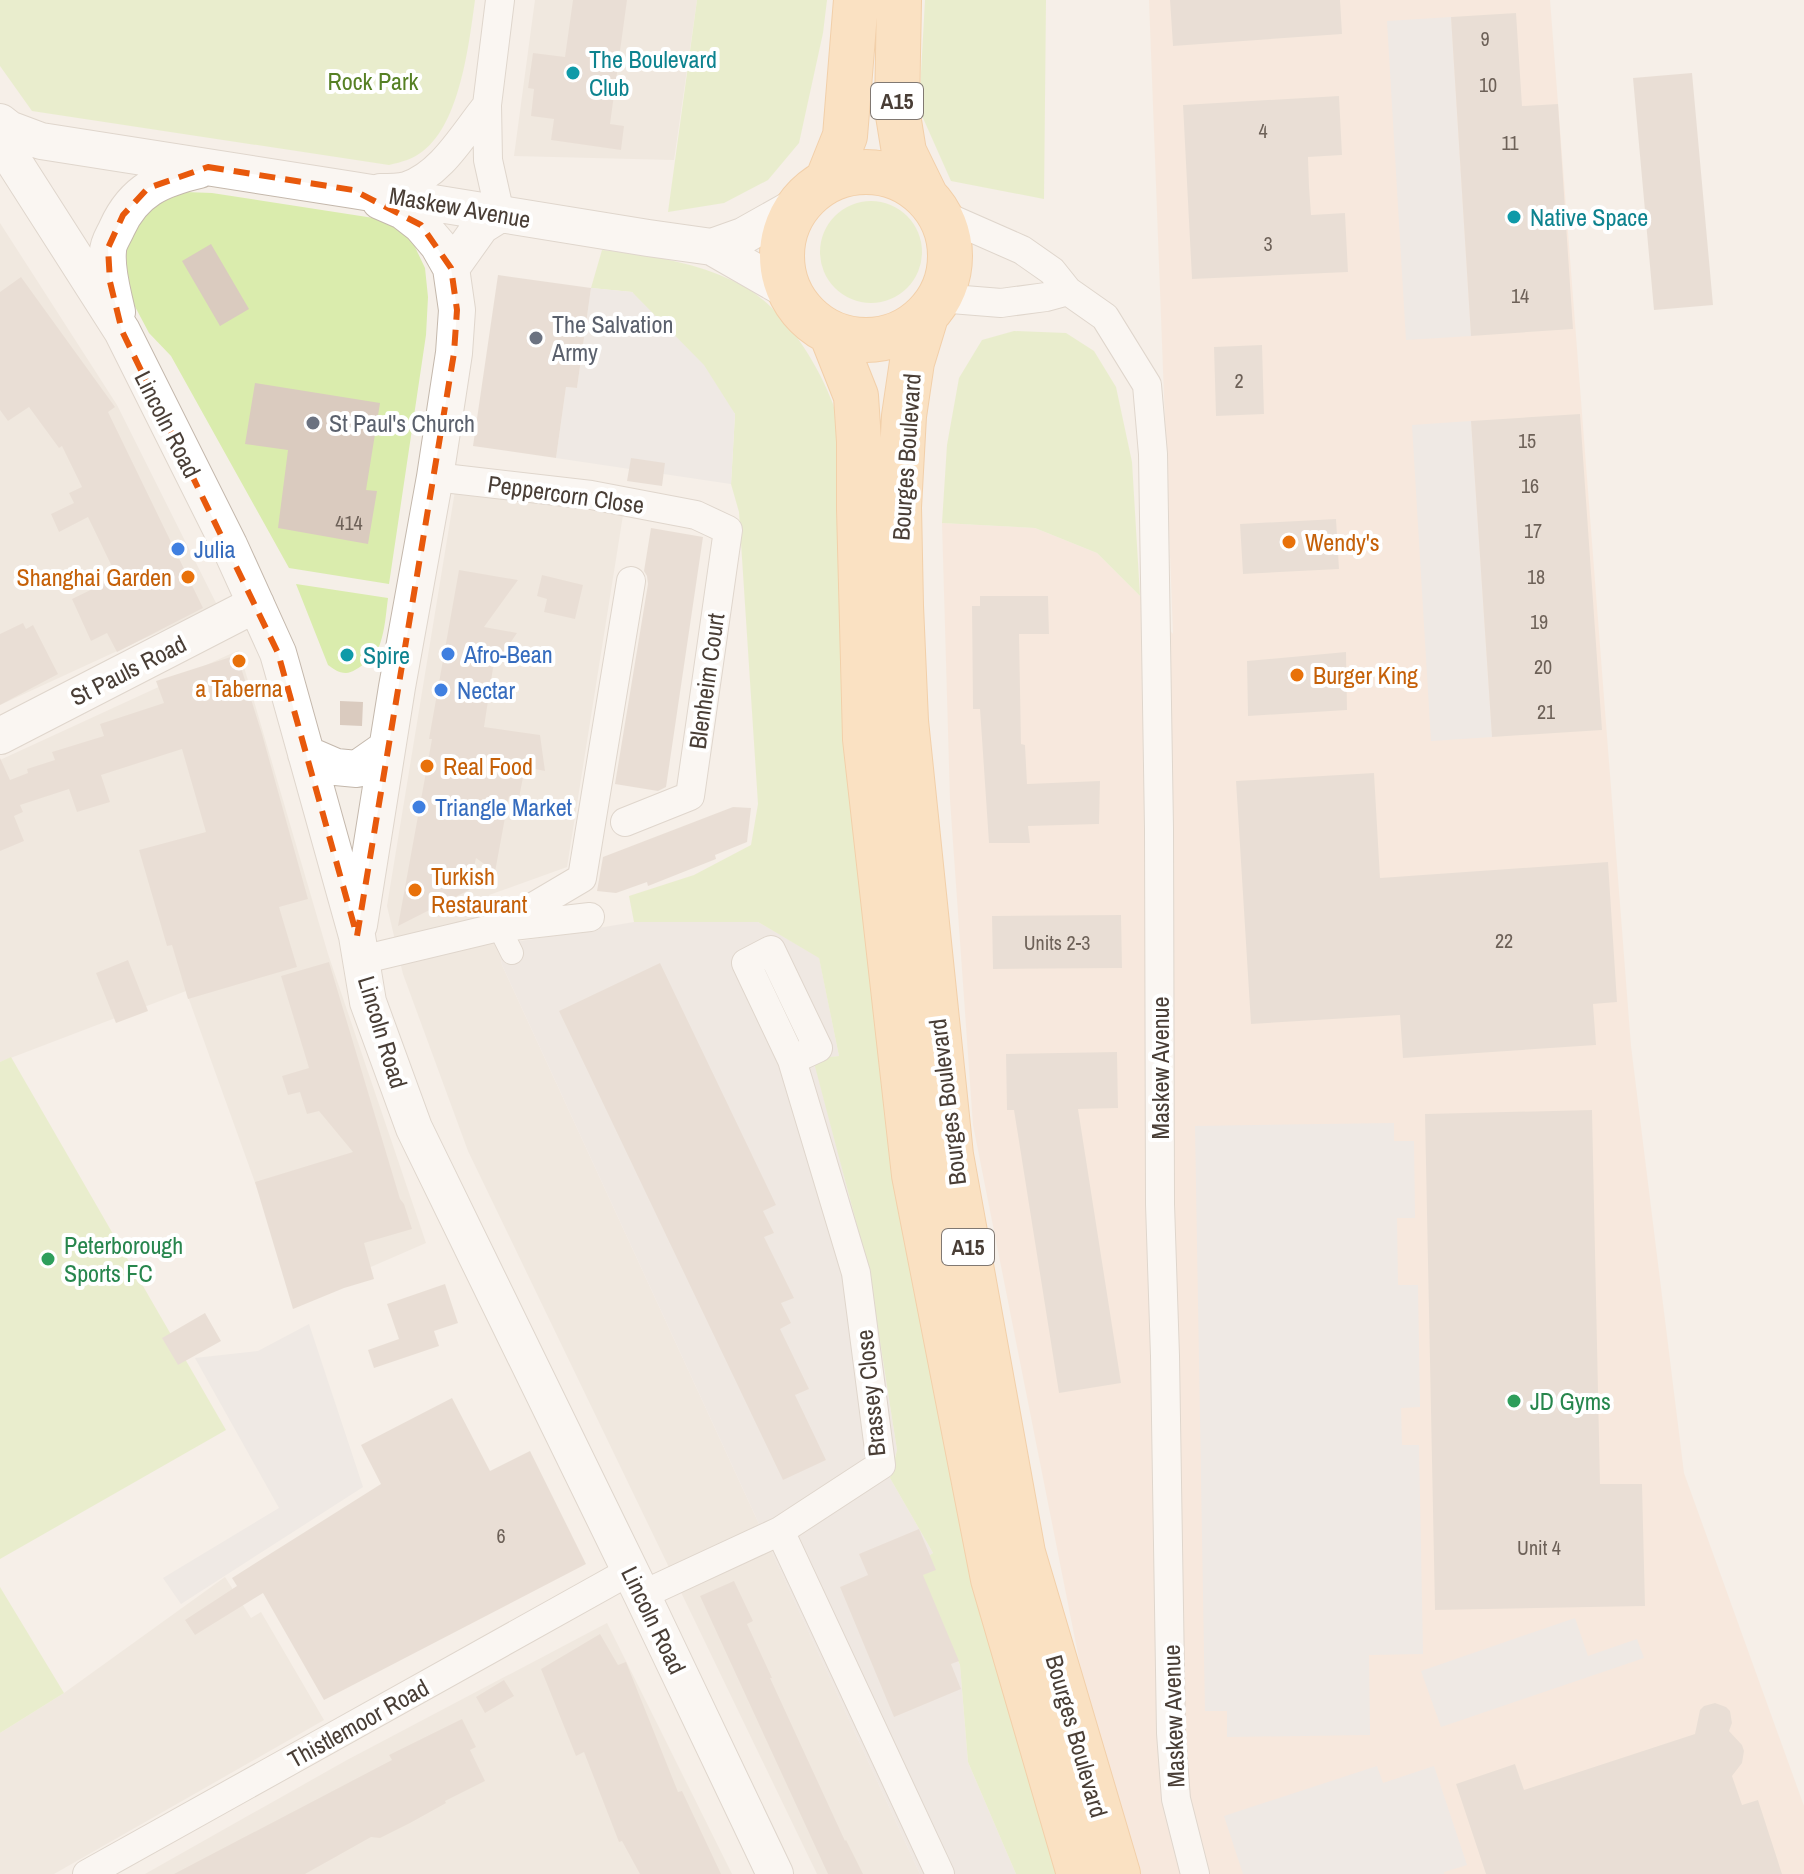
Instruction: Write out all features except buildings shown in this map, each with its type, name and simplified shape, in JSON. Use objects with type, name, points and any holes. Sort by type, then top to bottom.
[{"type":"main road","name":"A15","points":[[813,193],[845,136],[856,0]]},
{"type":"main road","name":"A15","points":[[899,0],[897,109],[904,152],[932,205]]},
{"type":"main road","points":[[852,173],[879,173],[905,181],[932,205],[946,231],[950,254],[948,277],[932,307],[895,335],[874,340],[852,339],[831,333],[810,319],[787,290],[782,253],[787,227],[813,193],[852,173]]},
{"type":"main road","name":"Bourges Boulevard","points":[[879,508],[904,416],[912,362],[932,307]]},
{"type":"main road","name":"Bourges Boulevard","points":[[831,333],[856,396],[859,442],[879,508],[882,607],[865,739],[914,1175],[993,1579],[1079,1874]]},
{"type":"main road","name":"Bourges Boulevard","points":[[882,607],[906,721],[951,1155],[1023,1553],[1118,1874]]},
{"type":"street","points":[[451,268],[481,226],[500,214],[488,160],[487,105],[500,0]]},
{"type":"street","points":[[353,190],[403,187],[426,177],[447,157],[487,105]]},
{"type":"street","name":"Maskew Avenue","points":[[0,122],[9,129],[41,141],[712,247],[787,290]]},
{"type":"street","name":"Lincoln Road","points":[[0,140],[122,331],[278,653],[359,948],[368,1002],[414,1128],[775,1874]]},
{"type":"street","name":"Maskew Avenue","points":[[122,331],[110,282],[108,248],[123,215],[148,188],[169,177],[208,167]]},
{"type":"street","points":[[353,190],[403,211],[421,225],[438,245],[451,268],[457,310],[454,353],[435,477],[387,748],[359,948],[590,917]]},
{"type":"street","name":"Maskew Avenue","points":[[712,247],[743,236],[813,193]]},
{"type":"street","name":"Maskew Avenue","points":[[932,205],[1022,250],[1052,271],[1068,291],[1105,317],[1147,385],[1153,454],[1159,829],[1160,1204],[1171,1733],[1176,1799],[1195,1874]]},
{"type":"street","points":[[932,307],[1001,303],[1068,291]]},
{"type":"street","name":"Peppercorn Close","points":[[435,477],[591,495],[696,515]]},
{"type":"street","name":"Blenheim Court","points":[[625,822],[690,796],[728,530],[696,515]]},
{"type":"street","points":[[499,927],[582,878],[631,581]]},
{"type":"street","name":"St Pauls Road","points":[[0,736],[256,604]]},
{"type":"street","points":[[306,754],[336,767],[357,769],[387,748]]},
{"type":"street","points":[[499,927],[512,953]]},
{"type":"street","name":"Brassey Close","points":[[636,1583],[780,1531],[881,1465],[856,1273],[792,1060]]},
{"type":"street","points":[[780,1531],[940,1874]]},
{"type":"street","name":"Thistlemoor Road","points":[[87,1874],[636,1583]]},
{"type":"highlighted area","points":[[208,167],[353,190],[421,225],[451,268],[457,310],[454,353],[357,936],[278,653],[122,331],[110,282],[108,248],[123,215],[148,188]]},
{"type":"shaded area","points":[[535,0],[697,0],[674,160],[514,156]]},
{"type":"shaded area","points":[[1149,0],[1550,0],[1631,1046],[1684,1473],[1804,1806],[1804,1874],[1131,1874],[1098,1755],[973,1125],[950,800],[942,523],[1035,528],[1097,553],[1173,634]]},
{"type":"shaded area","points":[[1451,17],[1471,336],[1406,340],[1387,21]]},
{"type":"shaded area","points":[[0,223],[117,405],[217,605],[0,705]]},
{"type":"shaded area","points":[[591,288],[632,292],[704,365],[735,414],[731,484],[556,458],[566,387],[577,388]]},
{"type":"shaded area","points":[[1471,421],[1492,737],[1431,741],[1412,425]]},
{"type":"shaded area","points":[[455,491],[623,515],[567,867],[489,895],[502,965],[920,1874],[817,1874],[468,1151],[403,974],[387,906]]},
{"type":"shaded area","points":[[239,650],[328,954],[426,1243],[297,1299],[186,991],[0,1062],[0,760]]},
{"type":"shaded area","points":[[634,922],[758,922],[819,957],[839,1056],[814,1060],[869,1271],[897,1450],[890,1478],[933,1553],[912,1567],[960,1665],[968,1762],[1016,1874],[920,1874],[502,965],[498,945]]},
{"type":"shaded area","points":[[1394,1123],[1394,1141],[1414,1141],[1415,1218],[1397,1218],[1398,1285],[1418,1285],[1420,1407],[1401,1408],[1402,1445],[1419,1445],[1423,1654],[1369,1655],[1370,1735],[1227,1737],[1227,1711],[1205,1711],[1195,1126]]},
{"type":"shaded area","points":[[309,1324],[363,1487],[181,1604],[163,1578],[279,1508],[195,1358],[258,1351]]},
{"type":"shaded area","points":[[225,1577],[251,1618],[261,1612],[324,1720],[54,1874],[0,1874],[0,1733],[64,1693]]},
{"type":"shaded area","points":[[1575,1618],[1588,1656],[1637,1639],[1644,1658],[1441,1727],[1421,1671]]},
{"type":"shaded area","points":[[607,1623],[732,1874],[145,1874],[347,1760]]},
{"type":"shaded area","points":[[1377,1766],[1383,1783],[1434,1766],[1467,1865],[1444,1874],[1243,1874],[1224,1816]]},
{"type":"green space","name":"Rock Park","points":[[0,0],[475,0],[461,82],[446,122],[423,151],[389,165],[32,111],[0,66]]},
{"type":"green space","points":[[697,0],[827,0],[823,33],[799,143],[768,180],[724,203],[668,212]]},
{"type":"green space","points":[[925,0],[1046,0],[1044,199],[951,181],[919,109]]},
{"type":"green space","points":[[185,192],[212,193],[393,221],[406,228],[425,268],[428,297],[426,335],[389,584],[289,568],[171,356],[149,333],[131,299],[124,273],[126,243],[139,220],[163,200]]},
{"type":"green space","points":[[871,201],[890,205],[907,216],[918,233],[922,252],[918,271],[907,288],[890,299],[871,303],[852,299],[835,288],[824,271],[820,252],[824,233],[835,216],[852,205]]},
{"type":"green space","points":[[602,250],[694,266],[745,287],[773,309],[798,338],[818,371],[835,410],[845,452],[1057,1874],[1016,1874],[968,1762],[960,1665],[912,1567],[933,1553],[890,1478],[897,1450],[869,1271],[813,1059],[839,1056],[819,958],[758,922],[634,922],[629,896],[694,875],[751,845],[758,804],[739,512],[731,484],[735,414],[632,292],[591,288]]},
{"type":"green space","points":[[1014,331],[1066,333],[1094,351],[1116,387],[1132,462],[1140,596],[1097,553],[1035,528],[942,523],[947,445],[959,378],[982,340]]},
{"type":"green space","points":[[296,584],[388,598],[380,644],[375,653],[356,670],[346,673],[328,665]]},
{"type":"green space","name":"Peterborough Sports FC","points":[[11,1057],[226,1430],[0,1559],[0,1062]]},
{"type":"green space","points":[[0,1587],[64,1693],[0,1733]]},
{"type":"place","name":"The Boulevard Club","points":[[573,73]]},
{"type":"place","name":"Native Space","points":[[1514,217]]},
{"type":"place","name":"The Salvation Army","points":[[536,338]]},
{"type":"place","name":"St Paul's Church","points":[[313,423]]},
{"type":"place","name":"Wendy's","points":[[1289,542]]},
{"type":"place","name":"Julia","points":[[178,549]]},
{"type":"place","name":"Shanghai Garden","points":[[188,577]]},
{"type":"place","name":"Afro-Bean","points":[[448,654]]},
{"type":"place","name":"Spire","points":[[347,655]]},
{"type":"place","name":"a Taberna","points":[[239,661]]},
{"type":"place","name":"Burger King","points":[[1297,675]]},
{"type":"place","name":"Nectar","points":[[441,690]]},
{"type":"place","name":"Real Food","points":[[427,766]]},
{"type":"place","name":"Triangle Market","points":[[419,807]]},
{"type":"place","name":"Turkish Restaurant","points":[[415,890]]},
{"type":"place","name":"Peterborough Sports FC","points":[[48,1259]]},
{"type":"place","name":"JD Gyms","points":[[1514,1401]]}]
